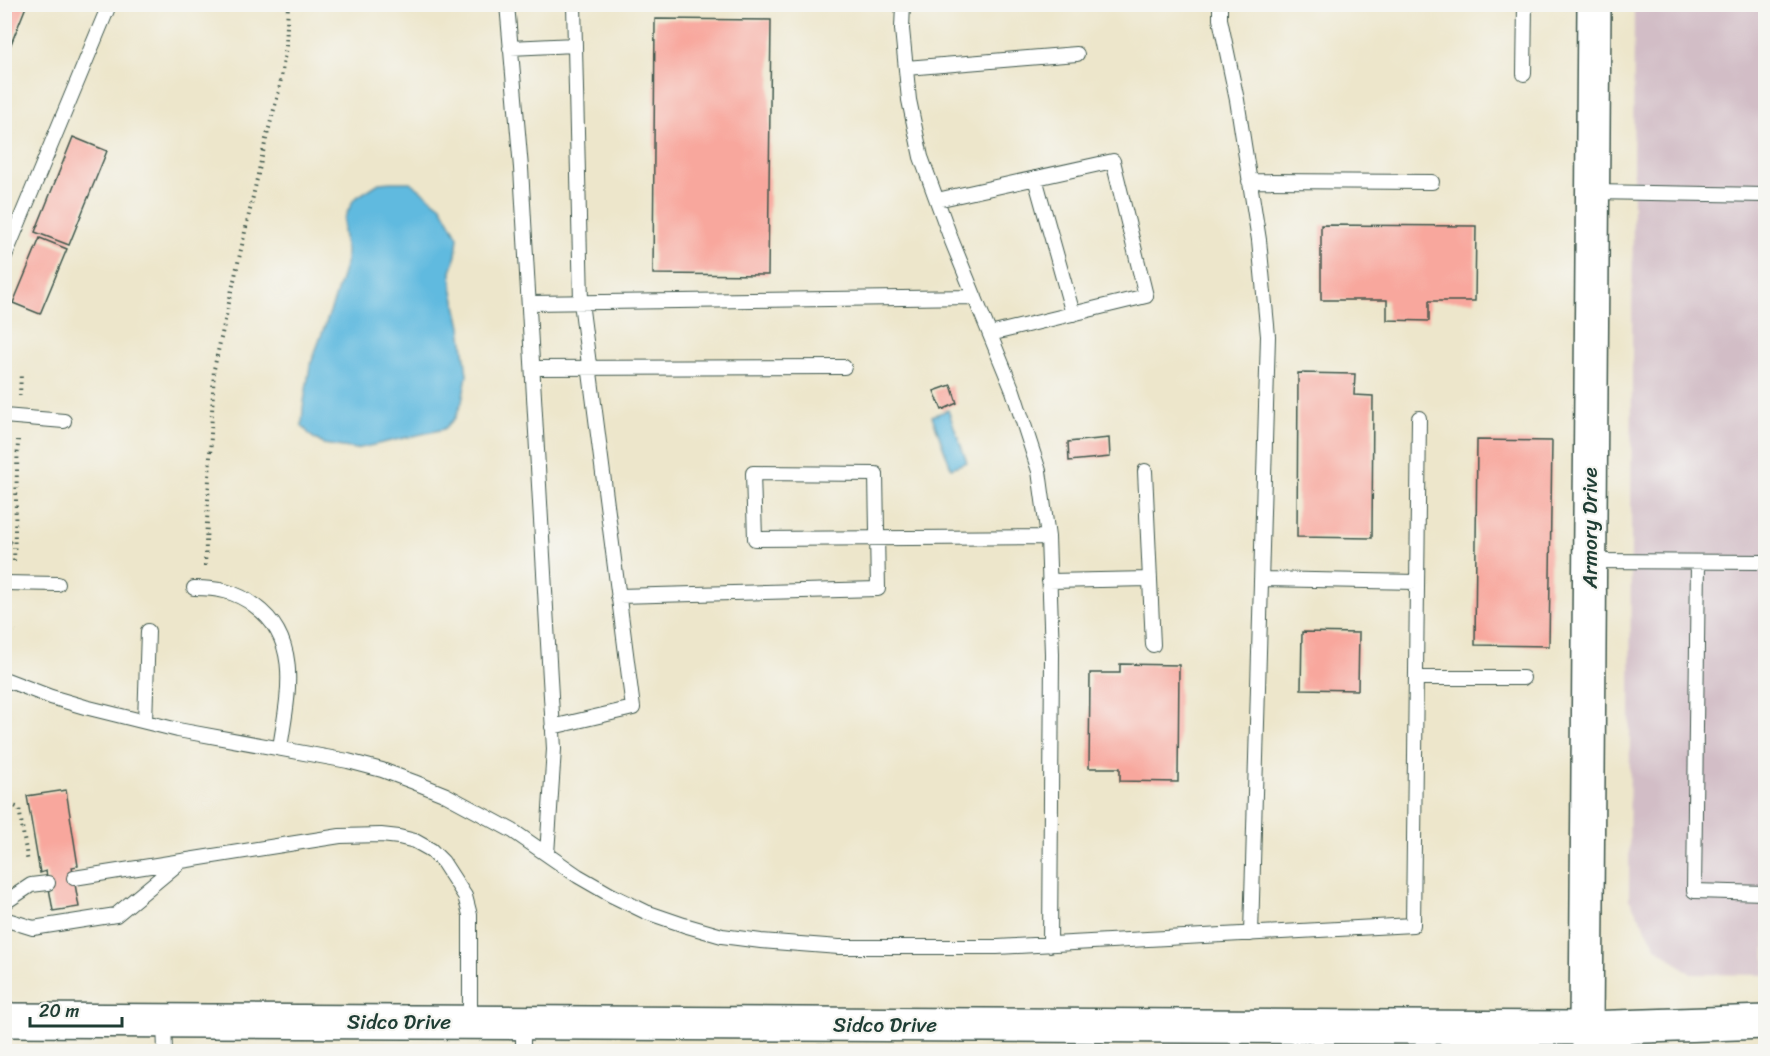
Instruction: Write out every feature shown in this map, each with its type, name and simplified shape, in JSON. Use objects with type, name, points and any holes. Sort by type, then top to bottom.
[{"type":"street","name":"Armory Drive","points":[[1586,1040],[1594,4]]},
{"type":"street","name":"Sidco Drive","points":[[4,1020],[165,1036],[470,1022],[523,1037],[1586,1040],[1766,1022]]},
{"type":"lane","points":[[507,4],[521,168],[554,749],[547,854]]},
{"type":"lane","points":[[552,727],[633,708],[581,302],[574,4]]},
{"type":"lane","points":[[903,4],[902,28],[909,100],[921,157],[1013,391],[1039,471],[1048,537],[1052,654],[1050,945]]},
{"type":"lane","points":[[1220,4],[1220,19],[1237,100],[1259,240],[1268,336],[1251,934]]},
{"type":"lane","points":[[1524,74],[1525,4]]},
{"type":"lane","points":[[4,258],[107,10]]},
{"type":"lane","points":[[510,48],[575,45]]},
{"type":"lane","points":[[906,68],[1077,54]]},
{"type":"lane","points":[[937,200],[1113,161],[1146,296],[990,334]]},
{"type":"lane","points":[[1035,178],[1073,314]]},
{"type":"lane","points":[[1250,180],[1432,182]]},
{"type":"lane","points":[[1593,192],[1766,195]]},
{"type":"lane","points":[[529,303],[975,297]]},
{"type":"lane","points":[[533,368],[844,367]]},
{"type":"lane","points":[[4,416],[64,421]]},
{"type":"lane","points":[[4,679],[51,697],[178,730],[348,761],[381,770],[478,811],[610,895],[646,912],[722,936],[839,947],[957,948],[1413,925],[1419,418]]},
{"type":"lane","points":[[1145,471],[1153,645]]},
{"type":"lane","points":[[618,596],[878,590],[877,539],[876,474],[753,473],[755,539],[877,539],[1048,537]]},
{"type":"lane","points":[[1590,561],[1766,562]]},
{"type":"lane","points":[[1698,562],[1694,891],[1766,893]]},
{"type":"lane","points":[[1050,581],[1150,579]]},
{"type":"lane","points":[[1261,579],[1418,582]]},
{"type":"lane","points":[[9,583],[58,584]]},
{"type":"lane","points":[[199,588],[215,588],[236,594],[263,611],[275,624],[284,643],[288,674],[288,691],[280,748]]},
{"type":"lane","points":[[145,722],[148,631]]},
{"type":"lane","points":[[1416,678],[1523,678]]},
{"type":"lane","points":[[74,878],[340,836],[381,835],[416,842],[431,850],[443,862],[465,896],[470,915],[471,935],[470,1022]]},
{"type":"lane","points":[[4,919],[33,928],[116,915],[181,861]]},
{"type":"lane","points":[[4,903],[31,885],[48,883]]},
{"type":"path","points":[[199,588],[214,369],[263,150],[279,91],[286,46],[288,4]]},
{"type":"path","points":[[9,583],[14,543],[21,373]]},
{"type":"path","points":[[4,541],[14,543]]},
{"type":"path","points":[[4,630],[16,631]]},
{"type":"path","points":[[4,802],[19,808],[31,885]]},
{"type":"shaded area","points":[[1634,5],[1765,5],[1765,975],[1691,974],[1657,948],[1629,899]]},
{"type":"water","points":[[410,182],[441,206],[458,237],[451,272],[467,375],[462,402],[455,418],[444,429],[356,449],[323,444],[312,437],[302,426],[303,408],[310,366],[346,263],[344,219],[354,199],[379,183]]},
{"type":"water","points":[[948,410],[967,462],[951,468],[932,416]]},
{"type":"building","points":[[4,4],[27,4],[5,59],[4,59]]},
{"type":"building","points":[[655,19],[771,20],[768,275],[653,274]]},
{"type":"building","points":[[73,137],[107,151],[69,245],[35,232]]},
{"type":"building","points":[[1321,225],[1476,226],[1475,301],[1429,301],[1429,321],[1387,320],[1387,300],[1321,300]]},
{"type":"building","points":[[40,238],[67,249],[40,314],[13,303]]},
{"type":"building","points":[[1298,373],[1355,374],[1354,395],[1373,396],[1372,538],[1297,537]]},
{"type":"building","points":[[951,385],[957,403],[942,410],[934,391]]},
{"type":"building","points":[[1109,438],[1110,457],[1069,461],[1068,442]]},
{"type":"building","points":[[1477,440],[1552,441],[1549,646],[1475,645]]},
{"type":"building","points":[[1302,632],[1359,633],[1358,690],[1301,689]]},
{"type":"building","points":[[1120,664],[1179,665],[1178,782],[1120,781],[1120,768],[1089,768],[1090,673],[1120,673]]},
{"type":"building","points":[[66,790],[78,866],[72,867],[79,907],[53,911],[46,871],[40,873],[27,796]]}]
